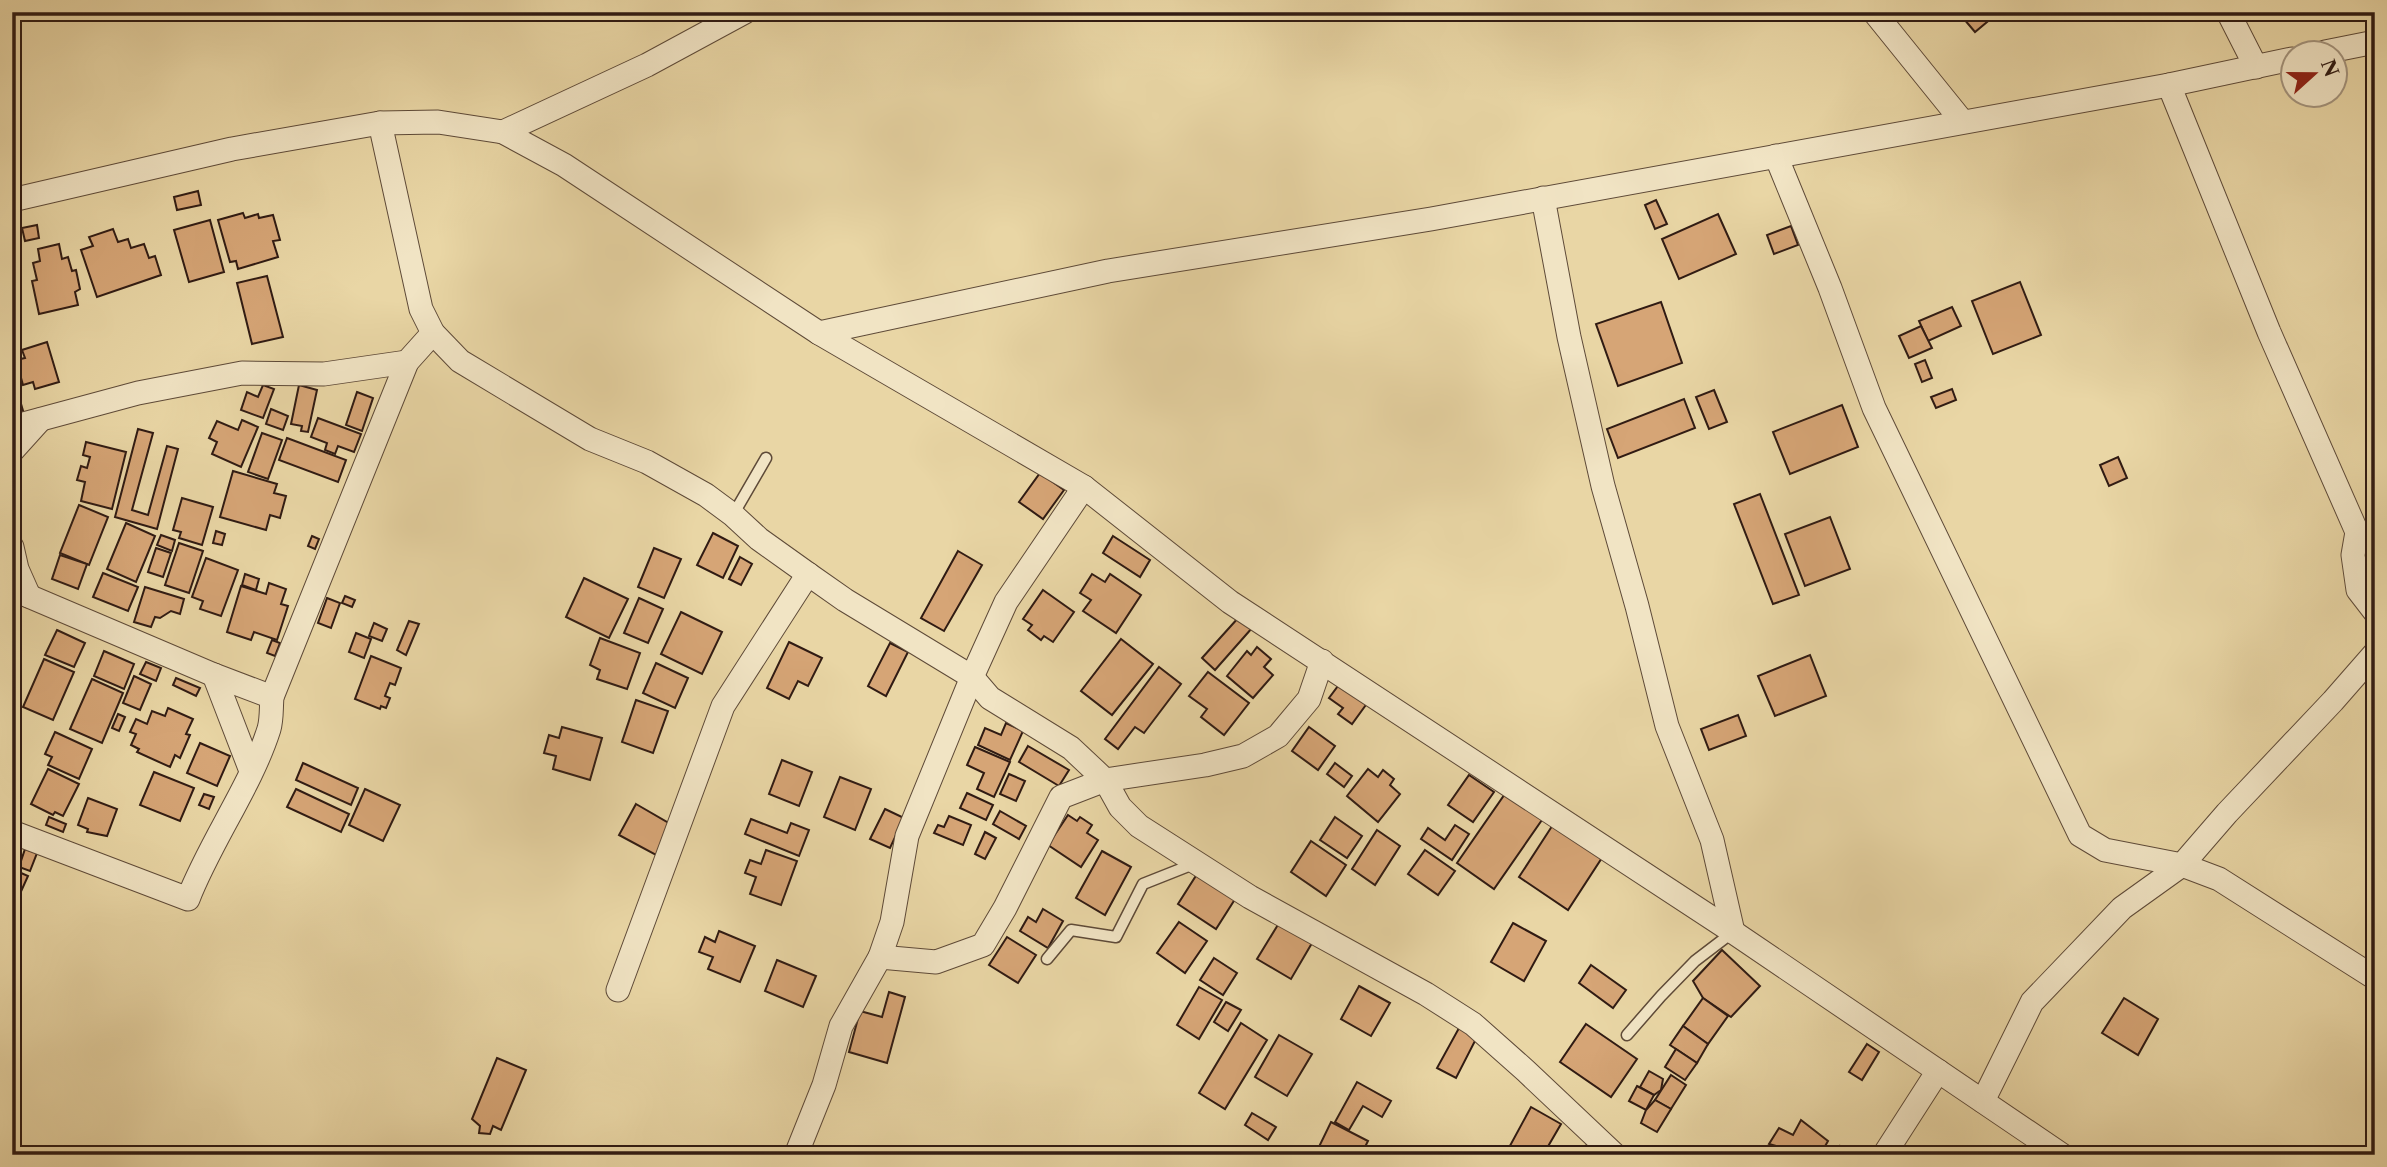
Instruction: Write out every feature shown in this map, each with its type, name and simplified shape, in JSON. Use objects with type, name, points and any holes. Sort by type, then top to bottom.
[{"type":"street","points":[[503,132],[647,65],[745,12]]},
{"type":"street","points":[[1874,12],[1962,121]]},
{"type":"street","points":[[2228,12],[2256,66]]},
{"type":"street","points":[[2348,47],[2375,42]]},
{"type":"street","points":[[819,333],[1108,271],[1543,198],[2169,85],[2278,62]]},
{"type":"street","points":[[2169,85],[2269,332],[2357,532],[2353,555],[2358,590],[2375,612]]},
{"type":"street","points":[[12,200],[232,149],[380,123],[438,121],[503,132],[564,165],[819,333],[1084,487],[1230,603],[1733,932],[2062,1155]]},
{"type":"street","points":[[380,123],[421,309],[433,333],[460,361],[590,439],[647,462],[706,495],[759,539],[845,600],[972,677],[990,698],[1071,748],[1105,780],[1120,807],[1139,826],[1250,897],[1426,994],[1472,1024],[1615,1155]]},
{"type":"street","points":[[1776,156],[1830,288],[1874,408],[2080,835],[2105,850],[2182,866],[2219,879],[2375,978]]},
{"type":"street","points":[[1543,198],[1569,337],[1603,486],[1667,726],[1712,840],[1733,932]]},
{"type":"street","points":[[12,832],[188,899],[199,871],[251,771],[269,727],[272,697],[407,362],[433,333]]},
{"type":"street","points":[[12,427],[138,393],[242,373],[324,374],[407,362]]},
{"type":"street","points":[[12,451],[40,420]]},
{"type":"street","points":[[796,1155],[824,1085],[841,1026],[880,957],[892,922],[907,836],[972,677],[1006,603],[1084,487]]},
{"type":"street","points":[[12,547],[21,592],[272,697]]},
{"type":"street","points":[[618,990],[723,706],[808,574]]},
{"type":"street","points":[[1983,1101],[2032,1002],[2122,908],[2182,866],[2227,813],[2375,653]]},
{"type":"street","points":[[880,957],[936,962],[983,946],[1061,797],[1105,780],[1205,765],[1243,756],[1278,736],[1309,699],[1322,661]]},
{"type":"street","points":[[214,674],[251,771]]},
{"type":"street","points":[[1884,1155],[1938,1071]]},
{"type":"lane","points":[[733,515],[766,458]]},
{"type":"lane","points":[[1047,959],[1071,930],[1116,937],[1143,884],[1196,863]]},
{"type":"lane","points":[[1628,1035],[1695,961],[1733,932]]},
{"type":"building","points":[[1958,12],[1999,12],[1975,32]]},
{"type":"building","points":[[198,191],[201,205],[177,210],[174,197]]},
{"type":"building","points":[[1656,200],[1667,224],[1655,229],[1645,205]]},
{"type":"building","points":[[243,213],[245,218],[258,214],[259,218],[273,215],[280,240],[273,241],[278,257],[238,269],[236,261],[230,262],[218,220]]},
{"type":"building","points":[[1718,214],[1736,254],[1679,279],[1662,239]]},
{"type":"building","points":[[210,220],[224,272],[189,282],[174,230]]},
{"type":"building","points":[[37,225],[39,238],[25,241],[22,228]]},
{"type":"building","points":[[1791,226],[1798,245],[1774,254],[1767,235]]},
{"type":"building","points":[[113,229],[118,242],[128,239],[131,248],[144,244],[149,258],[155,256],[161,275],[97,297],[81,250],[93,246],[89,237]]},
{"type":"building","points":[[59,244],[62,259],[68,257],[72,271],[76,270],[80,289],[75,292],[78,305],[39,314],[32,281],[37,280],[33,263],[40,261],[38,249]]},
{"type":"building","points":[[267,276],[283,337],[252,344],[237,283]]},
{"type":"building","points":[[2020,282],[2041,335],[1993,354],[1972,301]]},
{"type":"building","points":[[1661,302],[1682,363],[1618,386],[1596,324]]},
{"type":"building","points":[[1952,307],[1961,326],[1928,341],[1919,321]]},
{"type":"building","points":[[1921,326],[1932,348],[1909,358],[1899,336]]},
{"type":"building","points":[[47,342],[59,382],[35,389],[33,382],[23,385],[16,360],[25,358],[22,350]]},
{"type":"building","points":[[1925,360],[1932,378],[1922,382],[1915,364]]},
{"type":"building","points":[[263,385],[274,389],[263,418],[241,410],[247,392],[258,397]]},
{"type":"building","points":[[299,385],[317,390],[308,432],[301,431],[302,426],[291,424]]},
{"type":"building","points":[[1952,389],[1956,400],[1936,408],[1931,397]]},
{"type":"building","points":[[1714,390],[1727,422],[1709,429],[1696,397]]},
{"type":"building","points":[[357,392],[373,398],[362,431],[346,425]]},
{"type":"building","points":[[19,397],[24,414],[12,418],[12,399]]},
{"type":"building","points":[[1684,399],[1695,428],[1618,458],[1607,429]]},
{"type":"building","points":[[1842,405],[1858,447],[1790,474],[1773,432]]},
{"type":"building","points":[[271,409],[288,416],[283,430],[266,424]]},
{"type":"building","points":[[318,418],[361,434],[354,452],[338,446],[335,454],[325,450],[327,443],[311,437]]},
{"type":"building","points":[[242,420],[258,427],[241,467],[212,454],[217,442],[209,438],[217,421],[238,430]]},
{"type":"building","points":[[138,429],[153,433],[132,510],[148,515],[167,446],[178,449],[157,529],[115,517]]},
{"type":"building","points":[[262,433],[282,440],[268,479],[248,472]]},
{"type":"building","points":[[287,438],[346,460],[338,482],[279,460]]},
{"type":"building","points":[[86,442],[126,452],[112,509],[81,501],[85,482],[77,480],[81,466],[87,468],[90,457],[83,455]]},
{"type":"building","points":[[2118,457],[2127,478],[2109,486],[2100,465]]},
{"type":"building","points":[[233,471],[277,484],[274,493],[286,496],[280,518],[270,515],[266,530],[220,517]]},
{"type":"building","points":[[1040,473],[1064,490],[1043,519],[1019,502]]},
{"type":"building","points":[[1760,494],[1799,595],[1773,604],[1734,504]]},
{"type":"building","points":[[182,498],[213,507],[202,545],[179,538],[181,532],[173,530]]},
{"type":"building","points":[[79,505],[108,517],[89,565],[60,553]]},
{"type":"building","points":[[1830,517],[1850,569],[1805,586],[1785,534]]},
{"type":"building","points":[[126,523],[155,536],[136,582],[107,569]]},
{"type":"building","points":[[216,531],[225,534],[222,545],[213,543]]},
{"type":"building","points":[[713,533],[738,546],[723,578],[697,565]]},
{"type":"building","points":[[161,535],[175,540],[172,551],[157,545]]},
{"type":"building","points":[[312,536],[319,539],[315,549],[308,546]]},
{"type":"building","points":[[1113,536],[1150,560],[1140,577],[1103,553]]},
{"type":"building","points":[[179,543],[203,551],[189,593],[165,585]]},
{"type":"building","points":[[156,548],[171,553],[163,577],[148,572]]},
{"type":"building","points":[[654,548],[681,559],[664,598],[638,587]]},
{"type":"building","points":[[958,551],[982,565],[944,631],[921,618]]},
{"type":"building","points":[[60,555],[87,564],[78,589],[52,579]]},
{"type":"building","points":[[740,557],[752,564],[741,585],[729,579]]},
{"type":"building","points":[[206,558],[238,570],[221,616],[200,609],[203,601],[192,597]]},
{"type":"building","points":[[103,573],[138,587],[128,611],[93,597]]},
{"type":"building","points":[[245,574],[259,579],[256,590],[242,585]]},
{"type":"building","points":[[1092,574],[1105,582],[1110,574],[1141,595],[1116,633],[1083,611],[1091,600],[1080,593]]},
{"type":"building","points":[[584,578],[628,599],[609,638],[566,617]]},
{"type":"building","points":[[269,583],[286,589],[281,604],[288,606],[277,640],[254,632],[251,640],[227,632],[241,586],[266,594]]},
{"type":"building","points":[[145,587],[184,599],[180,614],[171,611],[160,618],[155,617],[151,627],[134,622]]},
{"type":"building","points":[[1043,590],[1074,612],[1053,642],[1044,636],[1041,640],[1028,630],[1032,625],[1023,619]]},
{"type":"building","points":[[345,596],[355,600],[352,607],[342,603]]},
{"type":"building","points":[[327,598],[340,603],[331,628],[318,623]]},
{"type":"building","points":[[639,598],[663,609],[648,643],[624,633]]},
{"type":"building","points":[[681,612],[722,632],[702,674],[661,654]]},
{"type":"building","points":[[1239,617],[1252,628],[1215,670],[1202,658]]},
{"type":"building","points":[[409,621],[419,624],[406,655],[397,650]]},
{"type":"building","points":[[374,623],[387,629],[382,641],[369,636]]},
{"type":"building","points":[[57,630],[85,643],[74,667],[45,655]]},
{"type":"building","points":[[356,633],[371,639],[364,658],[349,652]]},
{"type":"building","points":[[600,638],[640,653],[627,689],[597,679],[600,670],[590,665]]},
{"type":"building","points":[[1121,639],[1153,664],[1112,715],[1081,691]]},
{"type":"building","points":[[272,640],[280,643],[275,656],[267,653]]},
{"type":"building","points":[[789,642],[822,658],[808,686],[798,681],[789,699],[767,688]]},
{"type":"building","points":[[890,643],[908,652],[886,696],[868,686]]},
{"type":"building","points":[[1257,647],[1271,659],[1264,667],[1273,675],[1253,698],[1227,676],[1247,651],[1251,655]]},
{"type":"building","points":[[104,651],[134,664],[124,689],[94,676]]},
{"type":"building","points":[[1810,655],[1826,696],[1775,716],[1758,676]]},
{"type":"building","points":[[371,656],[401,668],[395,685],[390,683],[385,696],[390,698],[386,708],[381,706],[380,709],[355,699]]},
{"type":"building","points":[[44,659],[74,672],[53,720],[23,707]]},
{"type":"building","points":[[146,662],[161,668],[156,681],[140,674]]},
{"type":"building","points":[[656,663],[688,678],[675,708],[643,693]]},
{"type":"building","points":[[1159,667],[1181,684],[1144,733],[1135,727],[1118,749],[1105,739]]},
{"type":"building","points":[[1208,672],[1249,703],[1224,735],[1201,717],[1207,709],[1189,696]]},
{"type":"building","points":[[134,676],[151,684],[140,710],[123,703]]},
{"type":"building","points":[[176,678],[200,688],[196,696],[173,685]]},
{"type":"building","points":[[92,679],[123,693],[102,743],[70,729]]},
{"type":"building","points":[[1341,682],[1368,702],[1352,724],[1338,714],[1343,708],[1329,698]]},
{"type":"building","points":[[636,700],[668,711],[653,753],[622,742]]},
{"type":"building","points":[[168,708],[193,719],[186,734],[190,735],[180,758],[175,755],[170,767],[137,752],[139,749],[131,745],[136,734],[130,732],[136,719],[147,724],[152,711],[165,716]]},
{"type":"building","points":[[118,714],[125,717],[119,731],[112,728]]},
{"type":"building","points":[[1738,715],[1746,736],[1709,750],[1701,729]]},
{"type":"building","points":[[1006,723],[1023,731],[1010,760],[978,745],[985,728],[1001,735]]},
{"type":"building","points":[[562,727],[602,738],[590,780],[553,769],[556,756],[544,753],[549,735],[559,738]]},
{"type":"building","points":[[1309,727],[1335,746],[1318,770],[1292,751]]},
{"type":"building","points":[[55,732],[92,749],[79,779],[48,765],[52,757],[45,754]]},
{"type":"building","points":[[200,743],[230,756],[217,786],[187,773]]},
{"type":"building","points":[[1028,746],[1069,770],[1059,786],[1019,762]]},
{"type":"building","points":[[975,747],[1010,762],[994,797],[977,789],[984,773],[967,765]]},
{"type":"building","points":[[782,760],[812,772],[799,806],[769,794]]},
{"type":"building","points":[[303,763],[358,788],[351,805],[296,780]]},
{"type":"building","points":[[1335,763],[1352,776],[1344,787],[1327,774]]},
{"type":"building","points":[[48,769],[79,784],[63,816],[55,812],[53,815],[31,804]]},
{"type":"building","points":[[1368,769],[1378,777],[1383,770],[1394,779],[1390,785],[1400,794],[1378,822],[1347,796]]},
{"type":"building","points":[[154,772],[194,788],[180,821],[140,805]]},
{"type":"building","points":[[1009,774],[1025,781],[1016,801],[1000,794]]},
{"type":"building","points":[[1469,775],[1494,792],[1473,822],[1448,805]]},
{"type":"building","points":[[840,777],[871,789],[855,830],[824,817]]},
{"type":"building","points":[[296,789],[349,814],[341,832],[287,807]]},
{"type":"building","points":[[365,789],[400,805],[383,841],[349,825]]},
{"type":"building","points":[[1507,791],[1544,817],[1494,889],[1457,863]]},
{"type":"building","points":[[967,793],[993,805],[986,820],[960,808]]},
{"type":"building","points":[[204,794],[214,797],[209,809],[199,805]]},
{"type":"building","points":[[88,798],[117,809],[107,836],[87,832],[88,829],[78,825]]},
{"type":"building","points":[[636,804],[672,825],[656,855],[619,835]]},
{"type":"building","points":[[885,809],[904,818],[890,848],[870,839]]},
{"type":"building","points":[[1000,811],[1026,826],[1019,839],[993,824]]},
{"type":"building","points":[[1068,815],[1077,821],[1080,817],[1092,825],[1087,833],[1098,840],[1081,867],[1048,845]]},
{"type":"building","points":[[949,816],[971,825],[963,845],[934,833],[938,825],[944,827]]},
{"type":"building","points":[[49,817],[66,824],[63,832],[46,825]]},
{"type":"building","points":[[1335,817],[1362,836],[1347,858],[1320,840]]},
{"type":"building","points":[[751,819],[787,833],[791,823],[809,830],[799,856],[745,834]]},
{"type":"building","points":[[1556,820],[1607,850],[1568,910],[1519,877]]},
{"type":"building","points":[[1455,825],[1469,834],[1452,860],[1421,839],[1428,828],[1445,840]]},
{"type":"building","points":[[1377,830],[1400,846],[1375,885],[1352,869]]},
{"type":"building","points":[[985,832],[996,838],[985,859],[975,854]]},
{"type":"building","points":[[1311,841],[1346,865],[1326,896],[1291,872]]},
{"type":"building","points":[[25,849],[37,853],[30,871],[19,867]]},
{"type":"building","points":[[766,850],[797,861],[781,905],[750,894],[756,877],[745,873],[750,860],[761,864]]},
{"type":"building","points":[[1425,850],[1455,871],[1438,895],[1408,874]]},
{"type":"building","points":[[1102,851],[1131,867],[1105,915],[1076,898]]},
{"type":"building","points":[[12,869],[28,876],[19,896],[12,893]]},
{"type":"building","points":[[1199,871],[1237,896],[1216,929],[1178,904]]},
{"type":"building","points":[[1043,909],[1063,921],[1048,948],[1020,931],[1028,917],[1036,922]]},
{"type":"building","points":[[1179,922],[1207,941],[1185,973],[1157,953]]},
{"type":"building","points":[[1279,923],[1312,943],[1291,979],[1257,959]]},
{"type":"building","points":[[1513,923],[1546,941],[1524,981],[1491,962]]},
{"type":"building","points":[[719,931],[755,946],[740,982],[708,969],[713,957],[699,952],[705,937],[715,942]]},
{"type":"building","points":[[1007,937],[1036,955],[1018,983],[989,965]]},
{"type":"building","points":[[1722,950],[1760,986],[1731,1017],[1703,998],[1693,981]]},
{"type":"building","points":[[1214,958],[1237,973],[1223,995],[1200,980]]},
{"type":"building","points":[[777,960],[816,976],[803,1007],[765,991]]},
{"type":"building","points":[[1591,965],[1626,990],[1613,1008],[1579,983]]},
{"type":"building","points":[[1359,986],[1390,1003],[1371,1036],[1341,1019]]},
{"type":"building","points":[[1199,987],[1222,1000],[1199,1039],[1177,1025]]},
{"type":"building","points":[[889,992],[905,997],[887,1063],[849,1052],[860,1011],[882,1017]]},
{"type":"building","points":[[1703,998],[1728,1016],[1708,1044],[1683,1026]]},
{"type":"building","points":[[2124,998],[2158,1019],[2138,1055],[2102,1033]]},
{"type":"building","points":[[1226,1002],[1241,1010],[1228,1031],[1214,1022]]},
{"type":"building","points":[[1241,1023],[1267,1040],[1225,1109],[1199,1093]]},
{"type":"building","points":[[1586,1024],[1637,1059],[1611,1097],[1560,1062]]},
{"type":"building","points":[[1683,1026],[1708,1044],[1697,1063],[1670,1045]]},
{"type":"building","points":[[1459,1028],[1477,1037],[1456,1078],[1437,1068]]},
{"type":"building","points":[[1279,1035],[1312,1054],[1287,1096],[1255,1077]]},
{"type":"building","points":[[1867,1044],[1879,1052],[1862,1080],[1849,1072]]},
{"type":"building","points":[[1676,1049],[1697,1063],[1685,1080],[1665,1067]]},
{"type":"building","points":[[497,1058],[526,1070],[501,1130],[493,1126],[490,1134],[479,1133],[480,1126],[472,1119]]},
{"type":"building","points":[[1649,1071],[1663,1079],[1661,1090],[1654,1095],[1640,1087]]},
{"type":"building","points":[[1671,1075],[1686,1085],[1671,1109],[1655,1100]]},
{"type":"building","points":[[1357,1082],[1391,1101],[1382,1117],[1363,1106],[1349,1130],[1335,1122]]},
{"type":"building","points":[[1637,1086],[1654,1095],[1646,1110],[1629,1101]]},
{"type":"building","points":[[1655,1100],[1671,1109],[1657,1132],[1641,1123],[1646,1110]]},
{"type":"building","points":[[1531,1107],[1561,1124],[1543,1155],[1505,1155]]},
{"type":"building","points":[[1252,1113],[1276,1127],[1268,1140],[1245,1125]]},
{"type":"building","points":[[1801,1120],[1828,1141],[1820,1155],[1772,1155],[1776,1146],[1769,1144],[1779,1128],[1793,1135]]},
{"type":"building","points":[[1331,1122],[1368,1141],[1361,1155],[1315,1155]]},
{"type":"building","points":[[1588,1142],[1610,1155],[1582,1155]]},
{"type":"building","points":[[1840,1146],[1853,1155],[1834,1155]]},
{"type":"building","points":[[1065,1148],[1081,1155],[1061,1155]]}]
